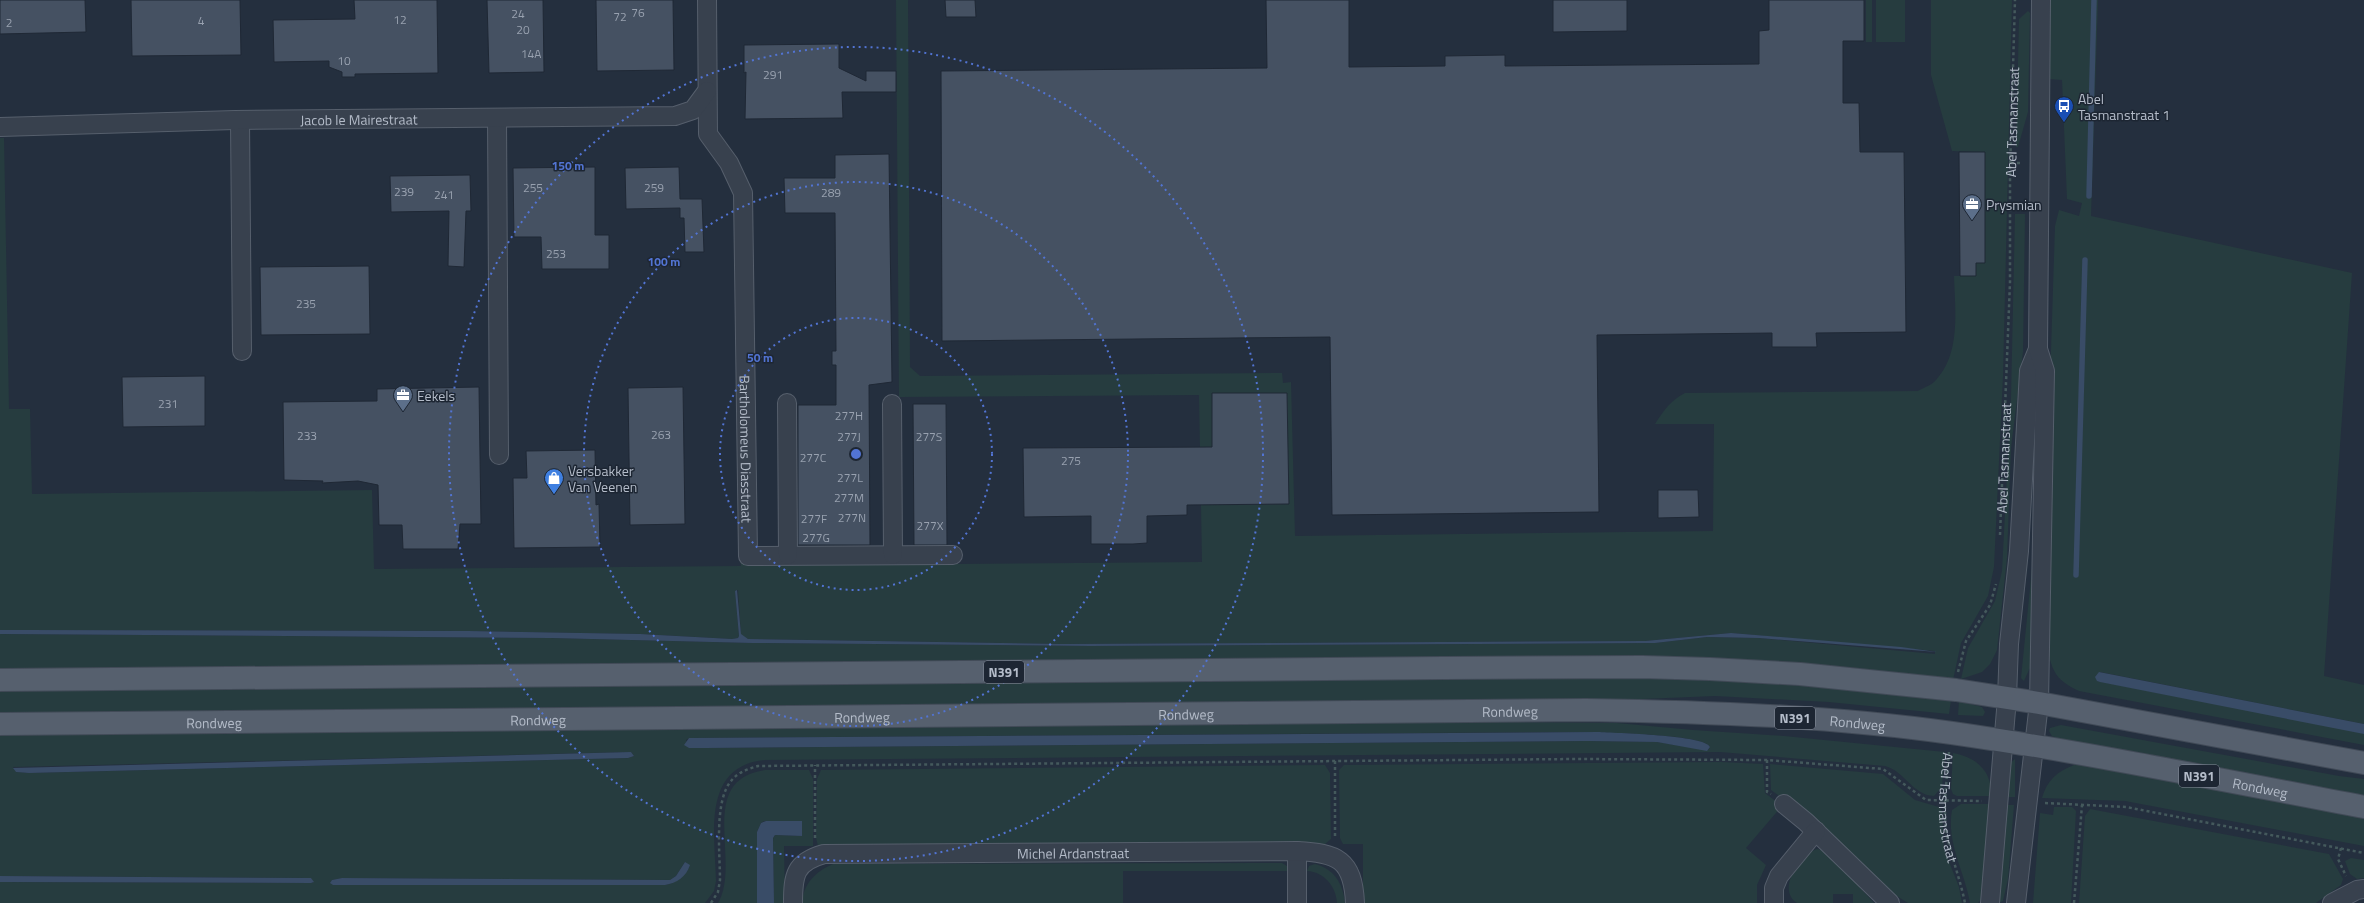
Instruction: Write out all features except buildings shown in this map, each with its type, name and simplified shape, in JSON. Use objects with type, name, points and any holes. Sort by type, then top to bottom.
[{"type":"main road","name":"N391","points":[[0,680],[1642,667],[1800,674],[1956,690],[2038,702],[2364,763]]},
{"type":"main road","name":"Rondweg","points":[[0,724],[1586,710],[1712,712],[1824,720],[1950,733],[2034,746],[2364,807]]},
{"type":"street","name":"Bartholomeus Diasstraat","points":[[706,0],[708,134],[729,163],[743,193],[748,556],[953,555]]},
{"type":"street","name":"Abel Tasmanstraat","points":[[2016,903],[2038,702],[2045,371],[2038,349],[2041,0]]},
{"type":"street","name":"Jacob le Mairestraat","points":[[0,127],[240,120],[674,116],[693,110],[707,91]]},
{"type":"street","points":[[497,118],[499,455]]},
{"type":"street","points":[[240,120],[242,351]]},
{"type":"street","name":"Abel Tasmanstraat","points":[[1990,903],[2007,698],[2009,644],[2019,551],[2029,371],[2038,349]]},
{"type":"street","points":[[787,403],[788,556]]},
{"type":"street","points":[[892,404],[893,555]]},
{"type":"street","points":[[1784,804],[1816,830],[1890,903]]},
{"type":"street","points":[[1774,903],[1774,888],[1779,876],[1816,830]]},
{"type":"street","points":[[1297,851],[1297,903]]},
{"type":"street","name":"Michel Ardanstraat","points":[[793,903],[794,882],[799,866],[807,859],[818,856],[1297,851],[1332,856]]},
{"type":"street","points":[[1332,856],[1338,859],[1348,869],[1354,887],[1355,903]]},
{"type":"street","points":[[2332,903],[2360,890]]},
{"type":"path","name":"Abel Tasmanstraat","points":[[2000,543],[2010,282],[2010,171],[2015,0]]},
{"type":"path","points":[[1956,690],[1960,655],[1966,641],[1990,605],[1997,579]]},
{"type":"path","name":"Abel Tasmanstraat","points":[[1950,733],[1945,800],[1948,843],[1960,878],[1965,903]]},
{"type":"path","points":[[711,903],[718,892],[720,880],[722,798],[732,780],[744,771],[758,766],[1335,760],[1767,760],[1883,769],[1926,800],[1998,802]]},
{"type":"path","points":[[1332,856],[1335,844],[1335,760]]},
{"type":"path","points":[[1767,760],[1767,792],[1784,804]]},
{"type":"path","points":[[815,765],[815,845],[818,856]]},
{"type":"path","points":[[2026,802],[2126,808],[2364,853]]},
{"type":"path","points":[[2074,903],[2082,805]]},
{"type":"path","points":[[2341,848],[2338,859],[2346,877],[2360,890]]},
{"type":"green space","points":[[896,0],[908,0],[910,367],[920,376],[1282,373],[1283,383],[1291,382],[1295,536],[1713,531],[1714,424],[1655,424],[1661,414],[1675,399],[1685,393],[1918,391],[1932,383],[1944,369],[1950,357],[1953,344],[1955,331],[1954,276],[1975,276],[1976,263],[1985,263],[1985,152],[1952,151],[1931,75],[1931,0],[2012,0],[2003,376],[1994,567],[1988,596],[1961,643],[1953,680],[1848,667],[1718,660],[1556,656],[0,670],[0,634],[551,638],[752,643],[1090,646],[1655,643],[1707,637],[1759,638],[1935,654],[1935,651],[1731,633],[1645,641],[1062,644],[748,639],[741,635],[738,590],[735,591],[739,636],[738,638],[732,639],[640,634],[468,631],[0,630],[0,138],[4,138],[9,409],[30,409],[32,494],[372,490],[374,569],[741,566],[740,560],[955,564],[1202,562],[1199,395],[899,397]]},
{"type":"green space","points":[[1866,0],[1872,0],[1872,42],[1866,42]]},
{"type":"green space","points":[[1876,0],[1905,0],[1905,42],[1876,42]]},
{"type":"green space","points":[[2050,0],[2098,0],[2091,216],[2352,273],[2324,676],[2364,685],[2364,724],[2100,672],[2097,681],[2360,732],[2364,734],[2364,745],[2079,691],[2070,687],[2064,682],[2052,666],[2046,643],[2048,444],[2055,226],[2059,210],[2079,216],[2082,203],[2067,199],[2062,80],[2049,79]]},
{"type":"green space","points":[[2028,11],[2030,13],[2028,112],[2018,147],[2016,147],[2019,19]]},
{"type":"green space","points":[[2015,214],[2025,214],[2023,352],[2011,448],[2007,558],[1997,650],[1990,664],[1982,672],[1961,679],[1968,648],[1995,601],[2002,571],[2011,397]]},
{"type":"green space","points":[[2033,558],[2033,661],[2024,681],[2021,678]]},
{"type":"green space","points":[[1598,677],[1686,679],[1774,684],[1951,700],[1949,714],[1829,702],[1715,696],[1594,701],[0,713],[0,691]]},
{"type":"green space","points":[[1959,701],[1982,707],[1985,712],[1983,716],[1958,715]]},
{"type":"green space","points":[[1368,721],[1617,723],[1784,736],[1945,752],[1942,787],[1934,796],[1926,795],[1920,792],[1898,773],[1885,766],[1720,752],[765,760],[744,765],[730,775],[721,789],[716,806],[714,824],[716,881],[714,891],[705,903],[0,903],[0,882],[313,883],[311,878],[0,876],[0,734],[1049,726]],"holes":[[[1553,732],[1637,734],[1685,738],[1702,742],[1710,747],[1708,750],[1657,742],[1587,741],[689,748],[686,740],[689,738]],[[631,752],[634,756],[628,758],[29,773],[16,772],[13,767]],[[685,862],[689,867],[685,874],[673,883],[665,885],[331,884],[332,880],[342,878],[670,880],[676,876]]]},
{"type":"green space","points":[[2061,725],[2339,776],[2364,779],[2364,796],[2062,740],[2052,736],[2049,731],[2050,728]]},
{"type":"green space","points":[[1953,753],[1970,758],[1982,767],[1989,779],[1992,796],[1957,796],[1953,794],[1951,789]]},
{"type":"green space","points":[[2015,759],[2015,797],[2004,797],[2009,764]]},
{"type":"green space","points":[[1721,762],[1763,764],[1765,793],[1782,806],[1746,848],[1766,865],[1757,885],[1757,903],[1363,903],[1363,844],[1343,844],[1340,838],[1339,770],[1344,765]]},
{"type":"green space","points":[[1770,764],[1883,774],[1915,800],[1939,807],[1942,811],[1944,849],[1959,887],[1962,903],[1908,903],[1887,890],[1810,813],[1789,797],[1786,801],[1771,790]]},
{"type":"green space","points":[[1325,765],[1330,773],[1331,839],[1325,844],[818,846],[816,838],[817,779],[821,770]]},
{"type":"green space","points":[[2074,765],[2084,765],[2364,818],[2364,846],[2125,801],[2042,798],[2050,781],[2058,773]]},
{"type":"green space","points":[[765,770],[809,770],[813,779],[813,846],[784,846],[785,903],[774,903],[773,838],[775,835],[802,836],[802,821],[764,821],[761,823],[757,832],[757,903],[718,903],[724,886],[726,866],[724,825],[726,806],[732,789],[744,777]]},
{"type":"green space","points":[[1961,804],[1993,804],[1983,897],[1978,903],[1970,903],[1968,891],[1954,846],[1951,822],[1952,810]]},
{"type":"green space","points":[[2004,805],[2014,805],[2008,879],[2003,901],[1999,903],[1998,897]]},
{"type":"green space","points":[[2054,807],[2072,807],[2076,811],[2071,903],[2033,903],[2040,813],[2053,815]]},
{"type":"green space","points":[[2090,809],[2329,854],[2343,879],[2341,885],[2316,903],[2079,903],[2085,816]]},
{"type":"green space","points":[[1818,849],[1827,852],[1874,903],[1853,903],[1853,894],[1833,894],[1833,903],[1797,903],[1791,896],[1789,888],[1790,880],[1794,871],[1806,856],[1812,851]]},
{"type":"green space","points":[[2351,858],[2364,860],[2364,878],[2357,879],[2350,874],[2345,861]]},
{"type":"green space","points":[[1282,863],[1287,866],[1288,871],[1123,871],[1123,903],[802,903],[808,884],[821,870],[833,864]]},
{"type":"green space","points":[[1315,864],[1327,869],[1340,883],[1345,903],[1337,903],[1332,886],[1324,877],[1307,871],[1309,866]]},
{"type":"water","points":[[737,590],[741,634],[748,639],[1062,644],[1645,641],[1731,633],[1901,647],[1937,652],[1759,638],[1707,637],[1655,643],[1090,646],[752,643],[551,638],[0,634],[0,630],[468,631],[640,634],[732,639],[738,638],[739,636],[735,591]]},
{"type":"water","points":[[2099,672],[2364,724],[2364,734],[2100,682],[2097,681],[2095,677]]},
{"type":"water","points":[[1598,732],[1677,737],[1705,743],[1710,747],[1707,751],[1657,742],[1587,741],[705,748],[689,748],[684,745],[689,738]]},
{"type":"water","points":[[631,752],[634,756],[628,758],[29,773],[16,772],[13,768]]},
{"type":"water","points":[[766,821],[802,821],[802,836],[775,835],[773,838],[774,903],[757,903],[757,832],[761,823]]},
{"type":"water","points":[[685,862],[690,865],[686,873],[677,881],[665,885],[333,885],[330,883],[332,880],[342,878],[670,880],[676,876]]},
{"type":"water","points":[[0,876],[311,878],[314,882],[0,882]]},
{"type":"waterway","points":[[2089,196],[2094,0]]},
{"type":"waterway","points":[[2076,575],[2085,260]]},
{"type":"place","name":"Abel Tasmanstraat 1","points":[[2064,123]]},
{"type":"place","name":"Prysmian","points":[[1972,221]]},
{"type":"place","name":"Eekels","points":[[403,412]]},
{"type":"place","name":"Versbakker Van Veenen","points":[[554,495]]}]
